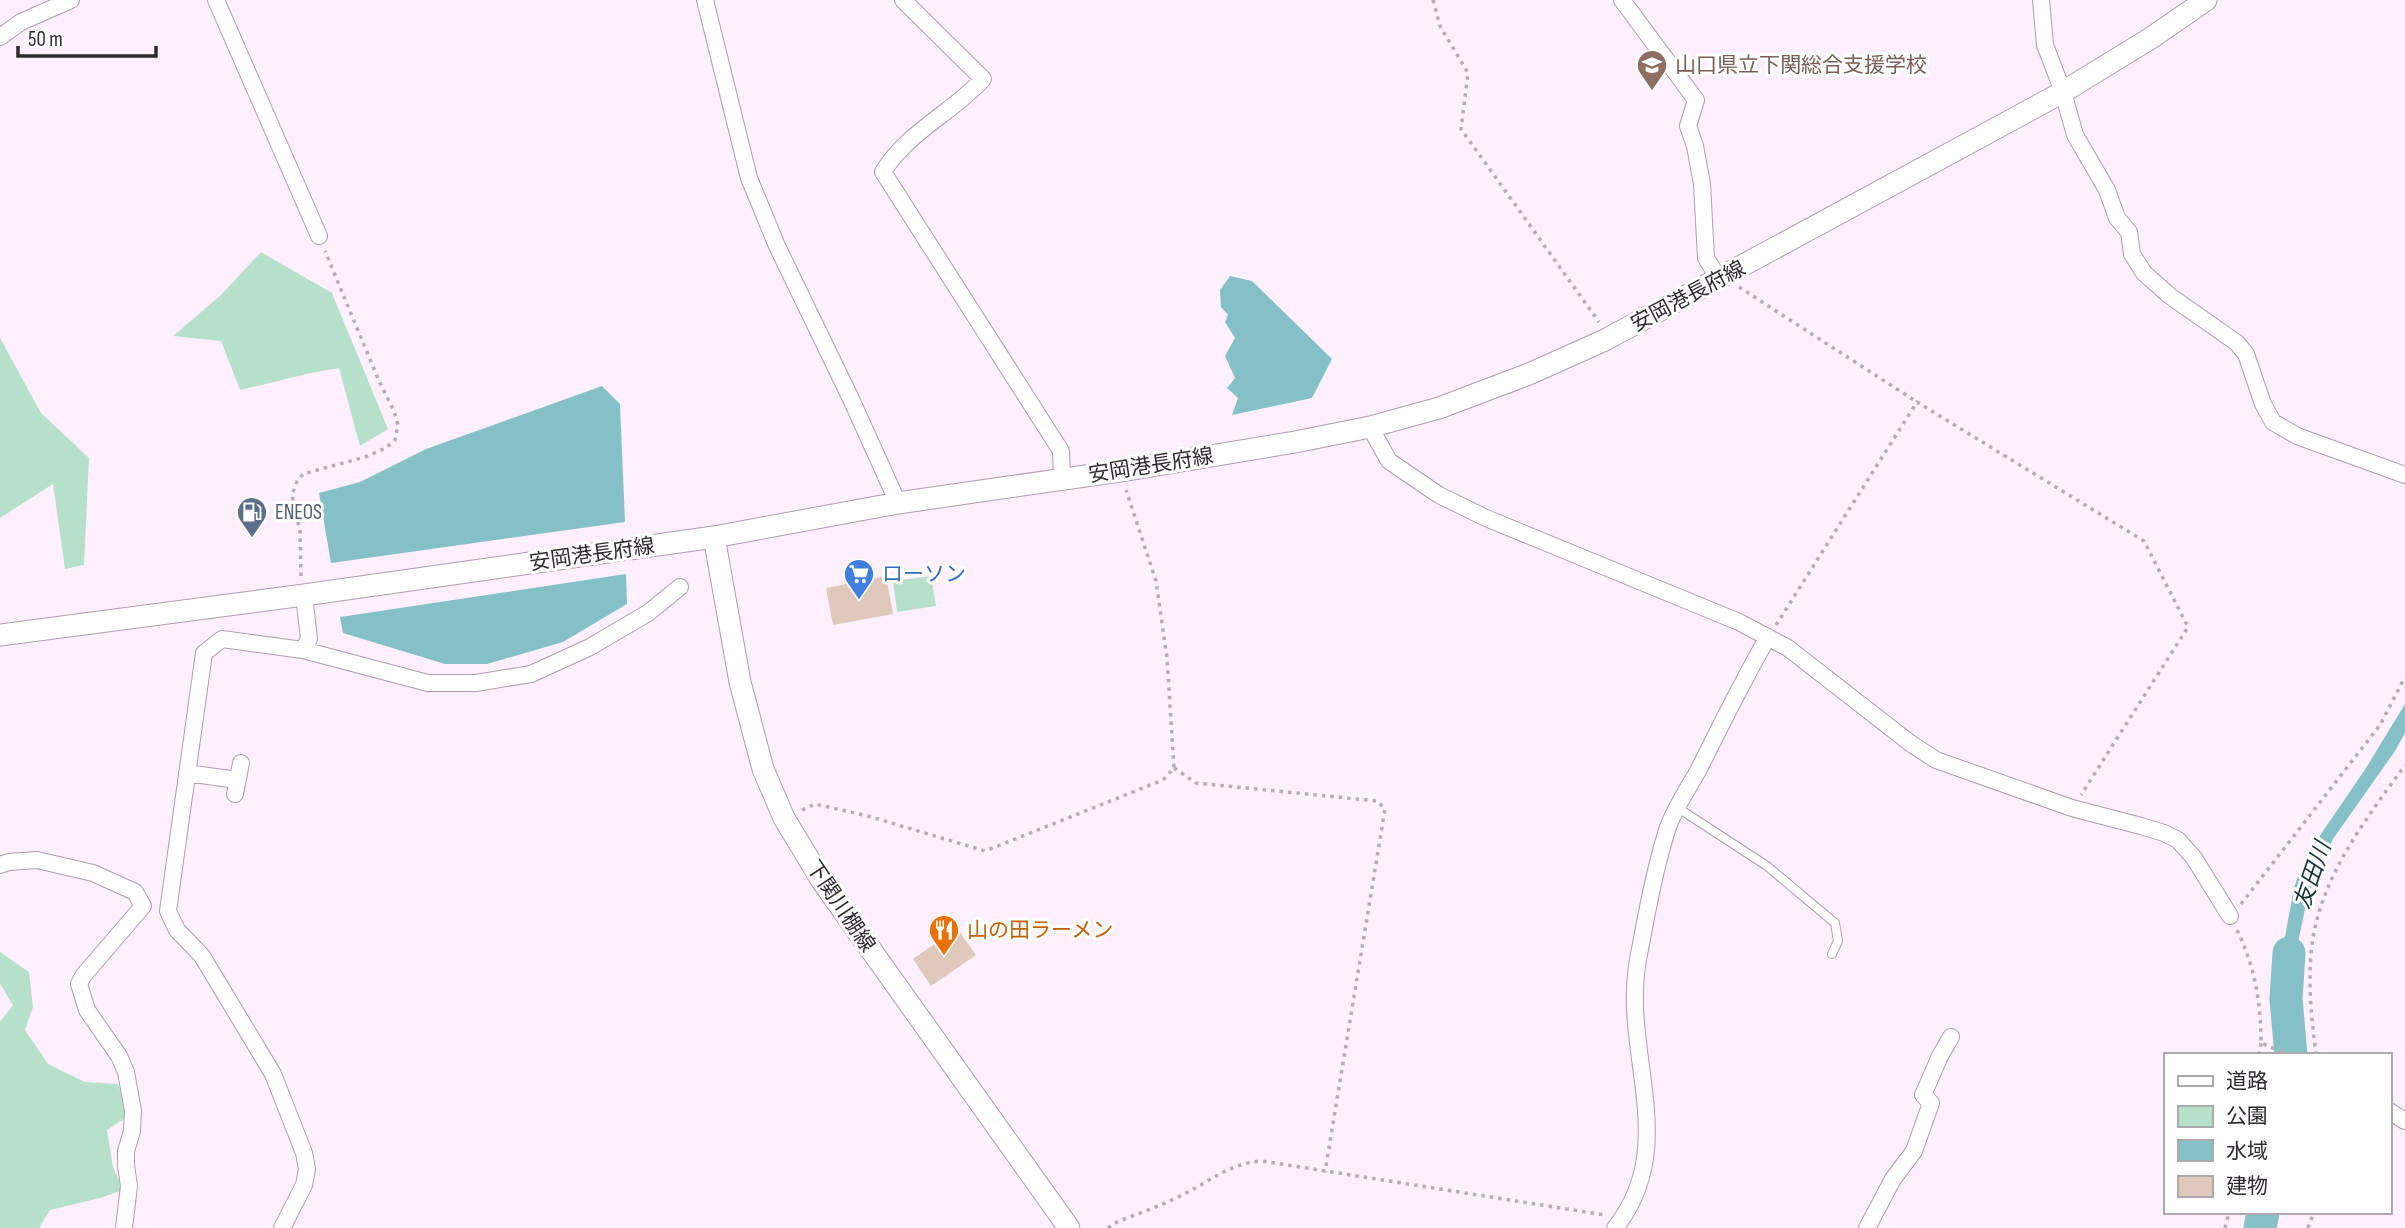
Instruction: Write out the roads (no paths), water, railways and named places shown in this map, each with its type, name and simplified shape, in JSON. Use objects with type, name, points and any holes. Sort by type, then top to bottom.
[{"type":"main road","name":"安岡港長府線","points":[[0,635],[714,537],[898,503],[1295,442],[1438,408],[1529,374],[1605,340],[2063,92],[2151,38],[2206,0]]},
{"type":"main road","name":"下関川棚線","points":[[714,537],[740,682],[763,769],[784,818],[822,881],[1069,1228]]},
{"type":"street","points":[[0,37],[21,22],[71,0]]},
{"type":"street","points":[[216,0],[319,236]]},
{"type":"street","points":[[705,0],[749,178],[777,246],[851,398],[898,503]]},
{"type":"street","points":[[903,0],[983,79],[967,97],[893,155],[883,172],[1061,451],[1062,478]]},
{"type":"street","points":[[1622,0],[1696,100],[1688,126],[1695,146],[1702,184],[1706,258],[1722,277]]},
{"type":"street","points":[[2041,0],[2045,45],[2063,92],[2075,135],[2107,190],[2117,218],[2129,232],[2132,254],[2144,273],[2170,296],[2237,343],[2246,354],[2263,404],[2273,422],[2297,436],[2405,475]]},
{"type":"street","points":[[1370,426],[1389,461],[1439,495],[1486,519],[1739,622],[1768,637],[1788,649],[1936,760],[2072,808],[2152,829],[2178,840],[2194,858],[2230,916]]},
{"type":"street","points":[[282,1228],[304,1185],[307,1169],[304,1153],[273,1074],[202,956],[177,930],[168,911],[204,653],[222,639],[303,650],[428,683],[476,683],[531,674],[590,648],[648,613],[680,587]]},
{"type":"street","points":[[303,650],[309,639],[304,595]]},
{"type":"street","points":[[1617,1225],[1635,1198],[1644,1174],[1647,1118],[1634,988],[1668,829],[1768,637]]},
{"type":"street","points":[[187,773],[236,787],[241,763]]},
{"type":"street","points":[[0,865],[37,860],[93,873],[135,892],[143,906],[168,911]]},
{"type":"street","points":[[124,1228],[129,1186],[126,1151],[132,1131],[133,1111],[126,1072],[119,1056],[87,1010],[79,984],[143,906]]},
{"type":"street","points":[[1867,1228],[1893,1179],[1914,1151],[1931,1103],[1923,1095],[1951,1037]]},
{"type":"lane","points":[[1678,808],[1768,866],[1835,923],[1838,941],[1832,954]]},
{"type":"water","points":[[1230,276],[1252,281],[1332,359],[1312,398],[1232,415],[1238,398],[1227,388],[1235,378],[1225,356],[1235,338],[1225,322],[1228,315],[1221,307],[1220,290]]},
{"type":"water","points":[[602,386],[620,404],[625,522],[331,563],[319,493],[360,482],[426,449]]},
{"type":"water","points":[[626,574],[627,604],[563,642],[487,664],[445,664],[343,633],[340,617]]},
{"type":"water","points":[[2405,704],[2405,733],[2333,839],[2308,895],[2286,999],[2284,942],[2294,888],[2304,859],[2366,768]]},
{"type":"waterway","name":"友田川","points":[[2289,953],[2286,999],[2291,1053]]},
{"type":"waterway","name":"友田川","points":[[2260,1228],[2263,1214]]},
{"type":"place","name":"山口県立下関総合支援学校","points":[[1652,92]]},
{"type":"place","name":"ENEOS","points":[[252,539]]},
{"type":"place","name":"ローソン","points":[[859,601]]},
{"type":"place","name":"山の田ラーメン","points":[[944,957]]}]
